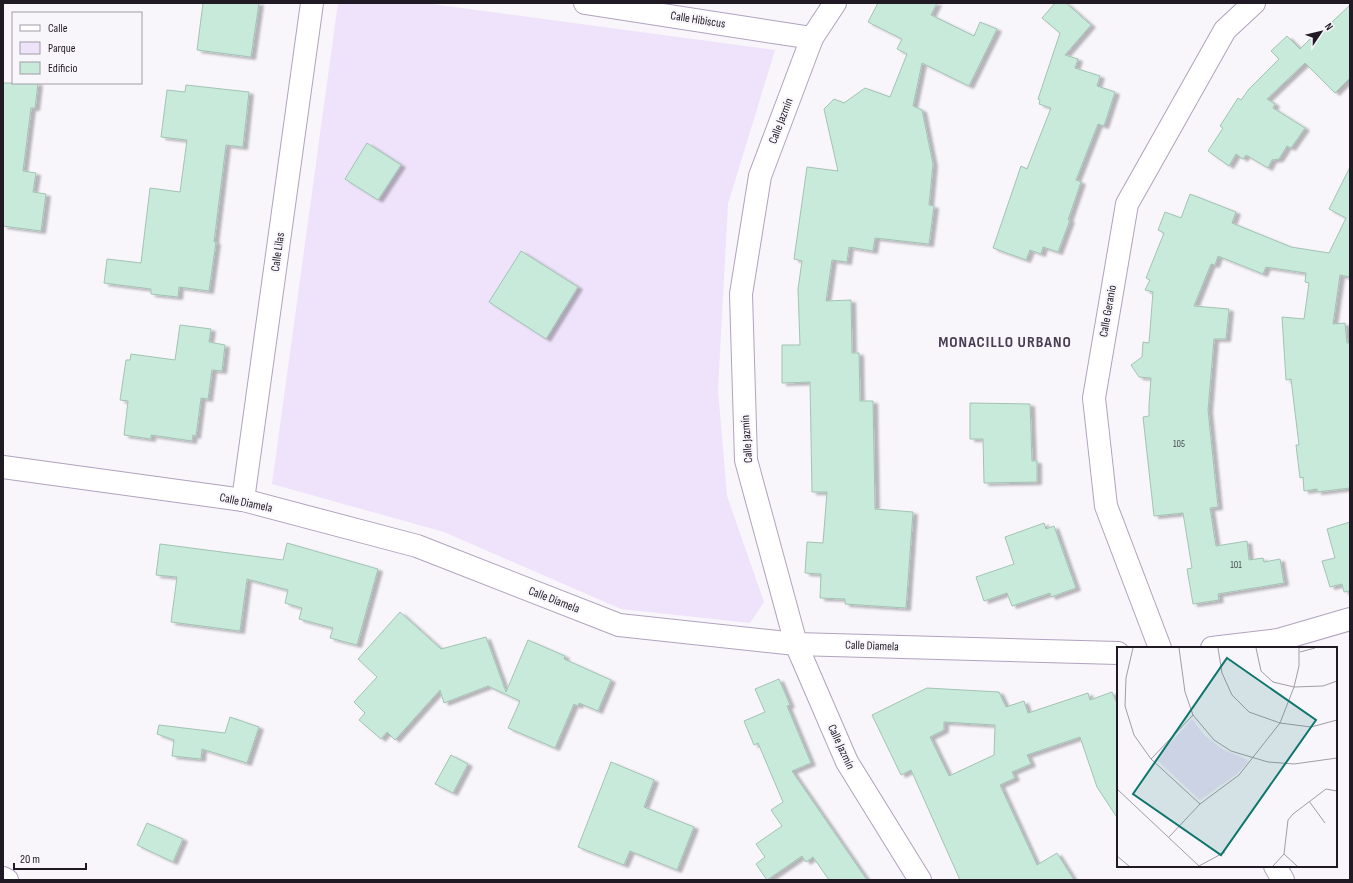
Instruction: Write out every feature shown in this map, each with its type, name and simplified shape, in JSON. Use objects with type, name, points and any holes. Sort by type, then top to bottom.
[{"type":"street","name":"Calle Lilas","points":[[243,500],[312,3]]},
{"type":"street","name":"Calle Hibiscus","points":[[585,3],[812,38]]},
{"type":"street","name":"Calle Jazmín","points":[[835,3],[812,38],[760,176],[741,294],[746,460],[796,644],[847,762],[920,880]]},
{"type":"street","name":"Calle Geranio","points":[[1160,647],[1106,506],[1094,398],[1126,204],[1225,30],[1254,3]]},
{"type":"street","name":"Calle Diamela","points":[[3,467],[243,500],[418,546],[619,625],[796,644],[1117,653]]},
{"type":"street","points":[[1220,647],[1278,640],[1350,619]]},
{"type":"street","points":[[1276,867],[1283,880]]},
{"type":"street","points":[[3,878],[7,880]]},
{"type":"green space","points":[[338,3],[424,3],[775,50],[728,204],[718,390],[727,496],[764,602],[750,623],[621,609],[444,532],[272,484]]},
{"type":"building","points":[[203,3],[259,3],[251,57],[197,50]]},
{"type":"building","points":[[878,3],[937,3],[931,15],[974,36],[980,22],[997,29],[969,86],[922,63],[913,106],[922,110],[933,164],[929,205],[934,206],[929,244],[875,238],[873,251],[849,247],[847,262],[832,260],[826,301],[851,300],[852,353],[859,353],[860,401],[873,401],[875,509],[913,512],[906,608],[845,604],[845,599],[820,598],[821,574],[805,573],[807,542],[823,543],[827,492],[812,492],[810,382],[782,383],[782,345],[800,345],[798,289],[802,261],[794,259],[807,167],[838,171],[824,109],[834,99],[844,103],[865,88],[890,97],[907,54],[897,49],[902,39],[868,22]]},
{"type":"building","points":[[1055,3],[1066,3],[1091,25],[1065,55],[1078,59],[1075,68],[1100,76],[1097,86],[1115,92],[1104,126],[1098,124],[1076,180],[1081,182],[1068,220],[1070,220],[1058,252],[1043,247],[1041,254],[1030,250],[1026,260],[993,248],[1021,166],[1027,169],[1051,108],[1039,104],[1040,100],[1038,99],[1060,33],[1042,18]]},
{"type":"building","points":[[1350,5],[1350,78],[1335,93],[1305,63],[1267,99],[1275,104],[1273,108],[1305,128],[1291,148],[1287,146],[1279,159],[1272,160],[1268,168],[1246,155],[1243,159],[1236,154],[1229,166],[1208,151],[1223,128],[1220,126],[1238,98],[1241,100],[1249,89],[1279,59],[1271,51],[1287,36],[1300,49],[1313,36],[1315,38]]},
{"type":"building","points":[[3,83],[38,84],[35,108],[31,108],[23,171],[36,173],[33,192],[46,194],[41,231],[3,226]]},
{"type":"building","points":[[186,85],[249,92],[243,147],[226,145],[214,242],[216,242],[209,291],[179,287],[178,297],[151,294],[151,289],[104,283],[107,259],[141,263],[150,188],[180,192],[187,140],[161,137],[167,90],[185,92]]},
{"type":"building","points":[[367,143],[401,165],[378,200],[345,179]]},
{"type":"building","points":[[1350,167],[1350,277],[1340,275],[1333,324],[1345,323],[1347,343],[1350,343],[1350,488],[1317,492],[1317,489],[1304,491],[1303,477],[1300,478],[1296,445],[1299,445],[1291,379],[1286,380],[1282,317],[1304,319],[1309,283],[1305,282],[1306,273],[1266,267],[1263,274],[1218,256],[1215,265],[1211,264],[1194,306],[1229,309],[1226,339],[1214,339],[1208,410],[1218,507],[1210,508],[1216,546],[1247,541],[1249,560],[1263,558],[1264,562],[1280,559],[1284,583],[1218,594],[1219,600],[1193,604],[1187,569],[1192,568],[1183,513],[1154,516],[1143,417],[1149,416],[1151,378],[1139,377],[1131,365],[1142,357],[1143,342],[1149,343],[1153,292],[1145,290],[1150,280],[1146,278],[1164,233],[1158,230],[1165,212],[1181,218],[1190,194],[1236,212],[1232,223],[1291,247],[1329,253],[1346,218],[1329,209]]},
{"type":"building","points":[[521,251],[578,287],[546,339],[489,302]]},
{"type":"building","points":[[180,325],[211,329],[209,342],[225,345],[222,371],[212,370],[208,399],[201,398],[196,436],[193,435],[192,441],[151,435],[151,439],[124,435],[128,401],[120,400],[126,360],[130,360],[131,354],[175,360]]},
{"type":"building","points":[[970,403],[1030,404],[1032,461],[1037,461],[1037,482],[984,483],[983,439],[970,439]]},
{"type":"building","points":[[1350,522],[1350,591],[1344,592],[1342,584],[1330,587],[1322,561],[1335,558],[1327,529]]},
{"type":"building","points":[[1044,523],[1046,529],[1054,526],[1076,588],[1051,597],[1050,593],[1012,606],[1007,593],[984,601],[976,577],[1014,564],[1005,537]]},
{"type":"building","points":[[287,543],[378,569],[357,645],[330,638],[333,628],[299,619],[302,608],[285,603],[288,590],[247,579],[240,631],[171,622],[177,577],[156,575],[160,544],[283,560]]},
{"type":"building","points":[[400,612],[441,649],[486,637],[506,692],[528,640],[565,656],[564,659],[611,680],[598,711],[579,703],[578,706],[574,704],[555,748],[508,728],[520,701],[488,686],[444,703],[440,690],[395,740],[387,732],[381,739],[359,720],[365,713],[354,702],[377,677],[358,659]]},
{"type":"building","points":[[779,679],[790,705],[787,706],[811,763],[792,771],[867,880],[829,880],[813,857],[806,862],[802,856],[767,880],[756,864],[765,857],[756,844],[782,826],[771,810],[783,802],[758,743],[754,745],[744,721],[765,712],[755,689]]},
{"type":"building","points":[[927,688],[999,692],[1006,707],[1024,701],[1028,713],[1088,693],[1090,700],[1112,692],[1117,704],[1117,817],[1097,787],[1080,737],[1027,755],[1031,764],[1012,772],[1015,778],[1000,785],[1037,865],[1057,853],[1074,880],[960,880],[911,770],[901,775],[872,715]],"holes":[[[944,722],[995,725],[994,755],[949,776],[930,737],[944,730]]]},
{"type":"building","points":[[230,717],[259,727],[247,763],[202,749],[201,759],[172,756],[174,740],[157,734],[159,725],[225,733]]},
{"type":"building","points":[[451,755],[468,764],[453,793],[435,784]]},
{"type":"building","points":[[611,762],[654,780],[644,807],[694,827],[677,870],[630,851],[624,865],[578,847]]},
{"type":"building","points":[[147,823],[183,839],[173,862],[137,845]]},
{"type":"district","name":"MONACILLO URBANO","points":[[1005,342]]}]
